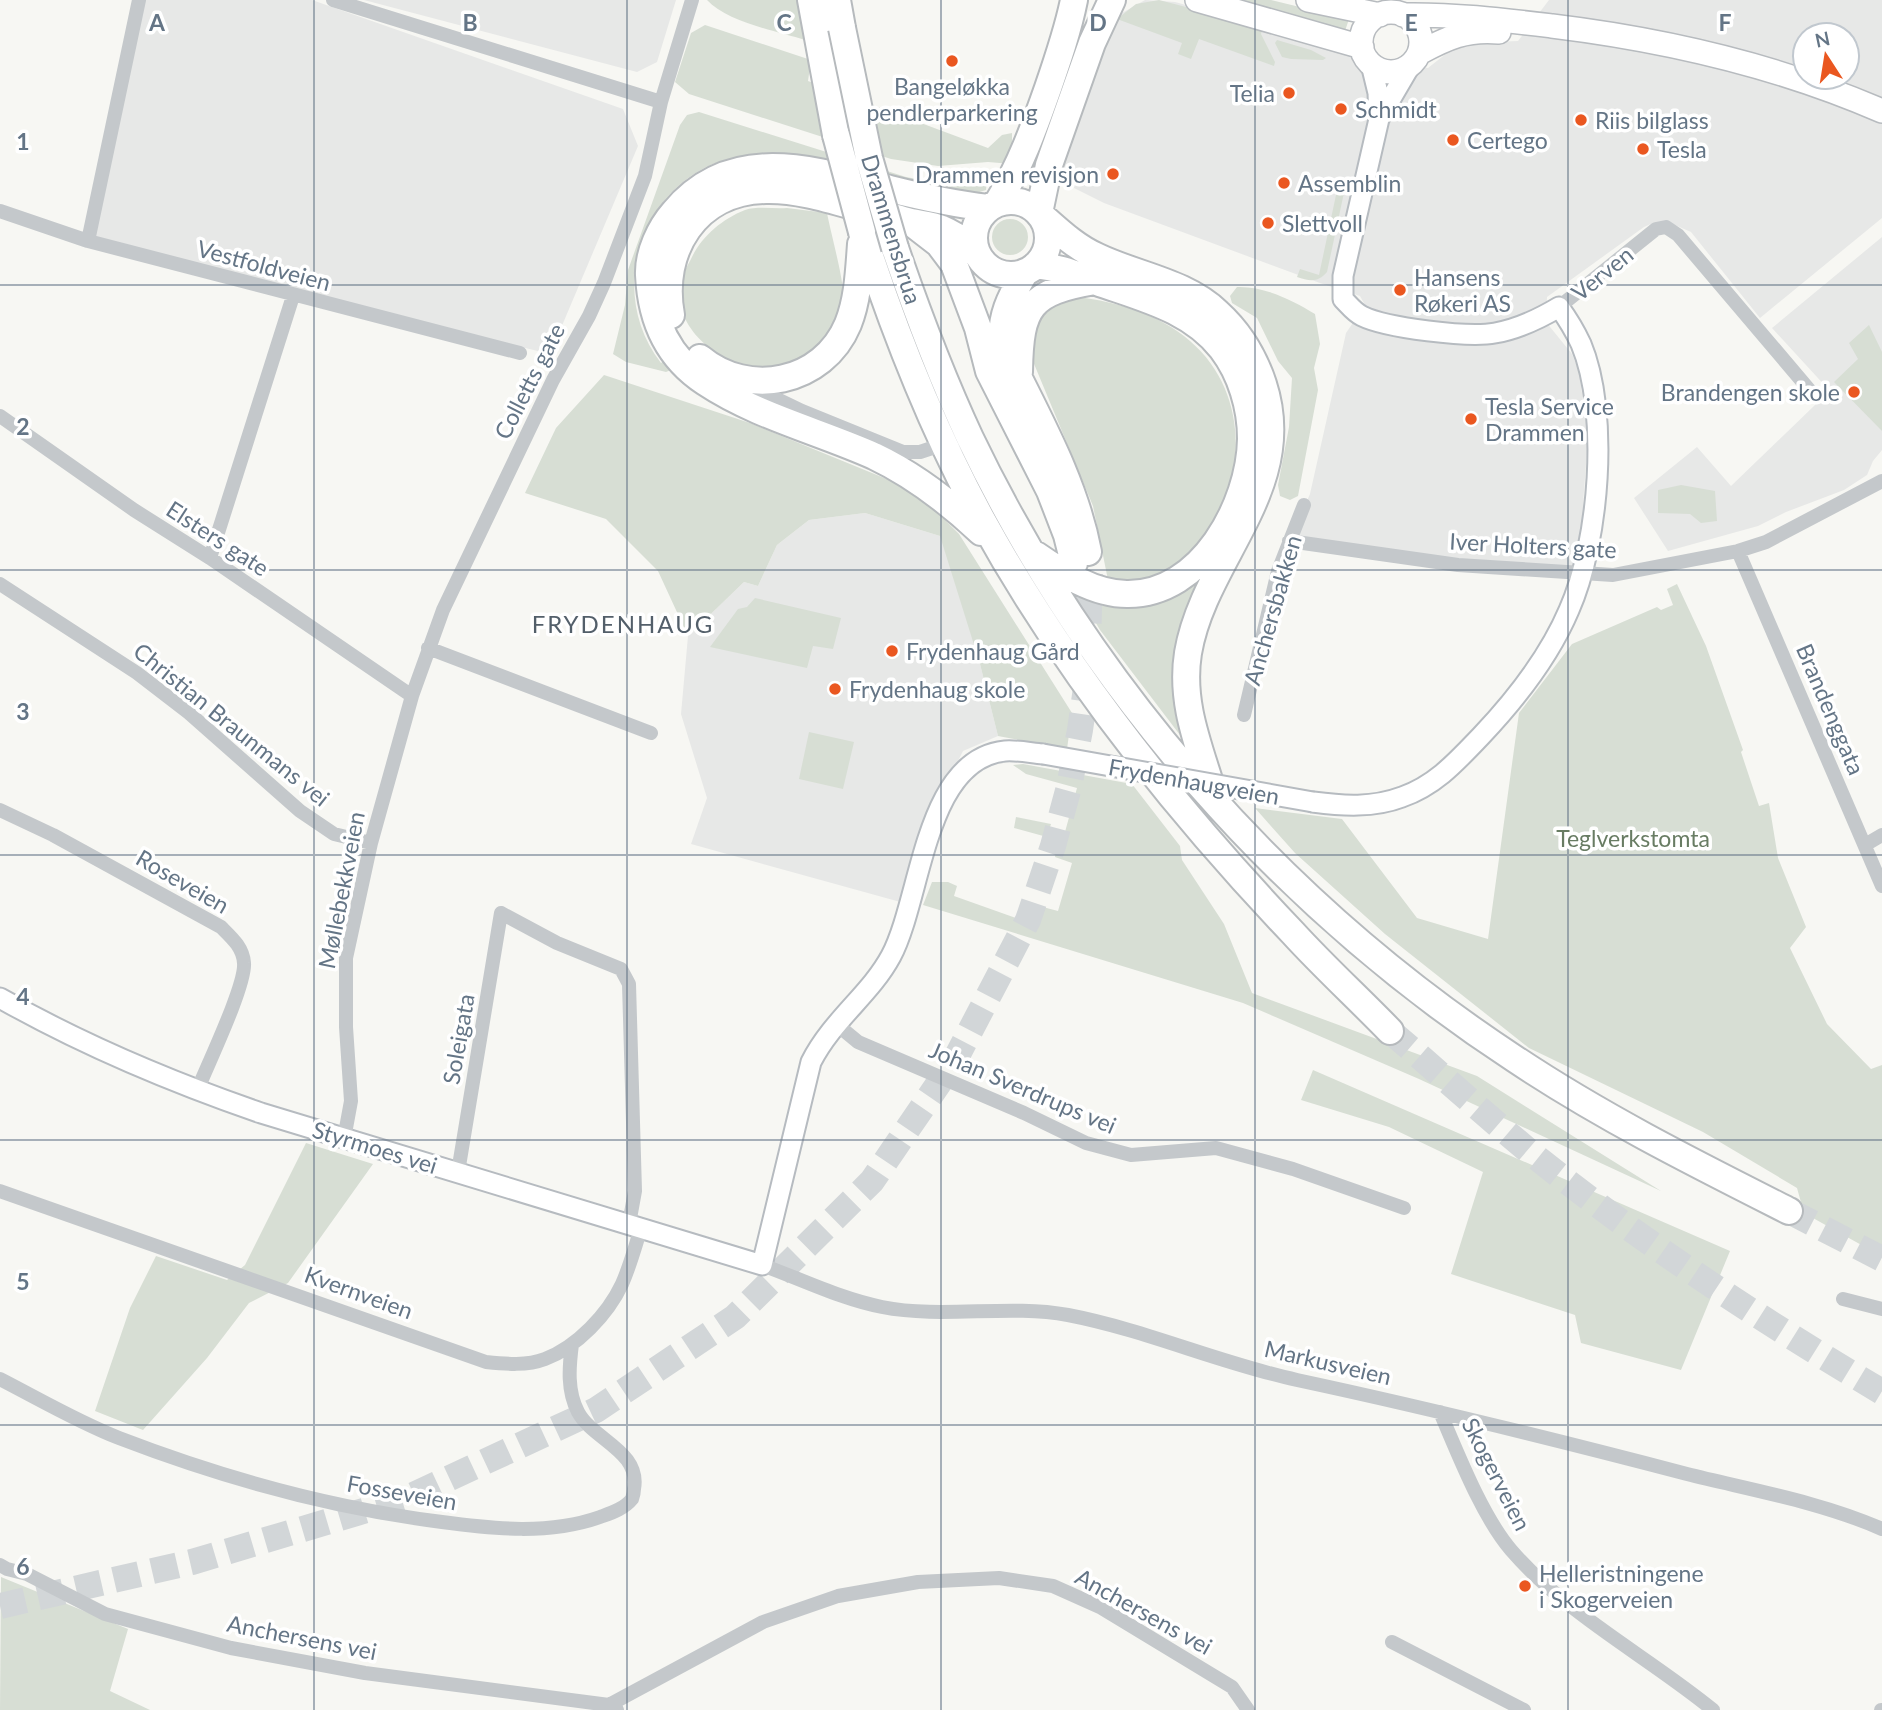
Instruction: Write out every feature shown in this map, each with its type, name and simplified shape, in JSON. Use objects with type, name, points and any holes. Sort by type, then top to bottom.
[{"type":"highway","name":"Drammensbrua","points":[[810,0],[836,135],[863,245],[944,444],[999,549]]},
{"type":"highway","name":"Drammensbrua","points":[[837,0],[853,90],[869,158],[895,248],[941,373],[988,474],[1031,552],[1114,677],[1172,751],[1215,801],[1290,879],[1406,982],[1525,1066],[1615,1120],[1788,1211]]},
{"type":"highway","points":[[978,328],[984,296],[974,230],[982,214],[993,205],[1016,173],[1032,135],[1066,33],[1074,0]]},
{"type":"highway","points":[[911,222],[939,244],[954,264],[978,328],[989,371],[1050,491],[1082,568],[1083,528],[1069,485],[1003,346],[1001,335],[1005,312],[1047,248],[1048,238],[1041,215],[1049,165],[1087,56],[1112,0]]},
{"type":"highway","points":[[1215,801],[1190,717],[1186,682],[1192,634],[1202,606],[1247,516],[1265,471],[1271,438],[1269,403],[1251,353],[1241,338],[1217,312],[1194,295],[1091,254],[1025,203],[1007,200],[993,205],[918,196],[809,170],[778,166],[742,169],[710,181],[682,202],[659,233],[649,270],[651,304],[661,335],[681,363],[704,381],[740,402],[900,470],[918,480],[965,516],[999,549],[1069,662],[1166,790],[1287,928],[1390,1031]]},
{"type":"highway","points":[[863,245],[852,312],[840,340],[824,358],[802,373],[770,381],[739,379],[713,368],[694,353],[677,329],[671,315],[667,287],[672,257],[678,243],[697,218],[723,200],[738,194],[765,190],[823,198],[939,227],[998,273],[1016,275],[1031,269],[1068,270],[1159,303],[1208,334],[1221,348],[1238,378],[1248,408],[1251,439],[1247,469],[1225,528],[1210,550],[1186,575],[1162,589],[1138,594],[1104,591],[1059,570],[1031,552]]},
{"type":"highway","points":[[1019,380],[1021,334],[1030,308],[1056,290],[1096,281]]},
{"type":"main road","points":[[1197,0],[1366,55],[1378,69],[1394,72],[1451,36],[1471,32],[1505,32],[1600,43],[1679,57],[1747,74],[1843,107],[1882,124]]},
{"type":"main road","points":[[1308,0],[1380,15],[1396,12],[1417,27],[1420,35],[1414,59],[1379,119]]},
{"type":"main road","points":[[1379,119],[1378,93],[1366,55],[1365,27],[1380,15]]},
{"type":"main road","points":[[1403,15],[1493,19],[1695,49],[1782,72],[1882,111]]},
{"type":"main road","name":"Verven","points":[[1379,119],[1343,276],[1343,299],[1363,317],[1376,321],[1470,335],[1494,334],[1517,327],[1539,319],[1559,307]]},
{"type":"main road","name":"Frydenhaugveien","points":[[762,1265],[811,1062],[821,1041],[876,979],[889,960],[905,927],[937,813],[948,790],[961,773],[978,760],[1008,750],[1313,802],[1370,805],[1404,797],[1444,774],[1509,706],[1541,661],[1569,612],[1584,572],[1597,467],[1594,405],[1581,343],[1559,307]]},
{"type":"main road","name":"Styrmoes vei","points":[[0,998],[118,1058],[197,1091],[344,1139],[762,1265]]},
{"type":"street","points":[[88,242],[139,0]]},
{"type":"street","points":[[333,0],[661,102]]},
{"type":"street","name":"Colletts gate","points":[[390,777],[412,696],[443,610],[553,380],[604,283],[645,176],[661,102],[692,0]]},
{"type":"street","name":"Vestfoldveien","points":[[0,211],[88,242],[520,353]]},
{"type":"street","name":"Verven","points":[[1559,307],[1656,229],[1665,227],[1678,235],[1812,393]]},
{"type":"street","points":[[210,558],[293,296]]},
{"type":"street","points":[[739,379],[750,387],[802,411],[903,452],[920,452],[944,444]]},
{"type":"street","name":"Elsters gate","points":[[0,416],[134,510],[210,558],[412,696]]},
{"type":"street","name":"Iver Holters gate","points":[[1289,541],[1458,565],[1601,575],[1626,574],[1738,551],[1766,542],[1882,481]]},
{"type":"street","name":"Anchersbakken","points":[[1244,715],[1278,571],[1304,505]]},
{"type":"street","name":"Brandenggata","points":[[1738,551],[1882,886]]},
{"type":"street","name":"Christian Braunmans vei","points":[[0,584],[137,673],[300,811],[334,834],[370,843]]},
{"type":"street","points":[[428,648],[651,733]]},
{"type":"street","name":"Møllebekkveien","points":[[344,1139],[351,1101],[346,1027],[346,958],[370,843],[390,777]]},
{"type":"street","name":"Roseveien","points":[[0,810],[53,835],[222,927],[239,946],[244,963],[240,984],[197,1091]]},
{"type":"street","points":[[1865,845],[1882,835]]},
{"type":"street","name":"Soleigata","points":[[458,1172],[501,913]]},
{"type":"street","name":"Kvernveien","points":[[0,1191],[486,1362],[521,1364],[545,1359],[572,1344],[610,1305],[622,1285],[635,1226],[629,984],[621,969],[557,943],[501,913]]},
{"type":"street","name":"Johan Sverdrups vei","points":[[835,1023],[858,1042],[1024,1113],[1086,1143],[1131,1156],[1216,1148],[1293,1169],[1404,1208]]},
{"type":"street","name":"Markusveien","points":[[762,1265],[855,1300],[882,1307],[922,1311],[1068,1315],[1253,1369],[1370,1394],[1807,1504],[1882,1529]]},
{"type":"street","points":[[1843,1299],[1882,1309]]},
{"type":"street","name":"Fosseveien","points":[[0,1379],[118,1437],[177,1459],[289,1493],[410,1518],[481,1527],[534,1529],[562,1527],[591,1520],[618,1510],[633,1498],[637,1476],[628,1461],[609,1441],[585,1424],[575,1403],[569,1368],[572,1344]]},
{"type":"street","name":"Skogerveien","points":[[1440,1412],[1489,1515],[1510,1549],[1560,1596],[1713,1710]]},
{"type":"street","name":"Anchersens vei","points":[[0,1565],[27,1574],[105,1614],[231,1648],[366,1674],[613,1707],[763,1622],[838,1596],[918,1582],[999,1578],[1053,1586],[1100,1607],[1231,1687],[1248,1710]]},
{"type":"street","points":[[1392,1642],[1524,1710]]},
{"type":"shaded area","points":[[139,0],[312,0],[623,109],[638,146],[550,354],[88,241]]},
{"type":"shaded area","points":[[364,0],[676,0],[657,62],[637,72]]},
{"type":"shaded area","points":[[1145,0],[1175,2],[1296,35],[1338,52],[1428,68],[1447,53],[1469,43],[1518,41],[1549,0],[1882,0],[1882,218],[1760,318],[1691,232],[1668,222],[1644,227],[1547,297],[1546,322],[1572,354],[1579,371],[1588,438],[1583,504],[1584,572],[1289,541],[1310,494],[1346,333],[1365,305],[1360,296],[1104,203],[1056,179],[1101,44],[1122,13]]},
{"type":"shaded area","name":"Brandengen skole","points":[[1882,237],[1882,450],[1867,475],[1844,490],[1786,512],[1758,526],[1668,551],[1634,498],[1697,447],[1731,486],[1814,406],[1828,389],[1772,328]]},
{"type":"shaded area","name":"Frydenhaug skole","points":[[865,513],[940,536],[980,577],[980,664],[998,736],[963,751],[936,805],[904,903],[691,844],[707,798],[681,714],[688,636],[744,582],[758,586],[777,545],[809,520]]},
{"type":"green space","points":[[707,0],[800,0],[805,40],[739,20]]},
{"type":"green space","points":[[1159,0],[1263,27],[1261,34],[1275,62],[1274,66],[1199,39],[1191,59],[1178,54],[1182,43],[1117,19],[1136,4]]},
{"type":"green space","points":[[1235,0],[1271,0],[1349,19],[1345,31]]},
{"type":"green space","points":[[705,25],[811,60],[808,81],[988,148],[1002,135],[1012,133],[1012,164],[988,162],[938,166],[891,159],[689,94],[675,82],[691,33]]},
{"type":"green space","points":[[1277,40],[1311,50],[1326,58],[1282,57],[1275,43]]},
{"type":"green space","points":[[699,112],[906,177],[943,184],[987,179],[986,190],[970,195],[764,158],[727,160],[706,167],[681,183],[662,204],[647,228],[638,255],[634,283],[637,311],[646,338],[661,363],[665,360],[671,370],[666,372],[626,362],[613,354],[625,305],[628,270],[680,125],[687,115]]},
{"type":"green space","points":[[1341,187],[1345,188],[1327,272],[1313,280],[1297,277],[1300,269],[1319,275],[1336,195]]},
{"type":"green space","points":[[787,208],[827,213],[840,269],[843,297],[833,324],[825,336],[803,357],[777,369],[747,367],[715,352],[690,327],[682,312],[679,295],[682,278],[700,243],[728,218],[750,209]]},
{"type":"green space","points":[[1010,219],[1023,224],[1028,237],[1023,250],[1010,255],[997,250],[992,237],[997,224]]},
{"type":"green space","points":[[1237,287],[1278,295],[1315,314],[1320,344],[1314,368],[1318,390],[1298,496],[1290,500],[1280,496],[1278,485],[1289,427],[1292,378],[1278,361],[1257,318],[1232,303],[1230,296]]},
{"type":"green space","points":[[1078,297],[1137,311],[1178,332],[1208,360],[1221,381],[1230,404],[1236,453],[1225,503],[1214,526],[1204,538],[1174,568],[1150,580],[1108,580],[1093,506],[1032,359],[1035,331],[1047,308],[1061,299]]},
{"type":"green space","points":[[1869,325],[1882,352],[1882,431],[1834,382],[1858,359],[1849,343]]},
{"type":"green space","points":[[604,375],[750,423],[916,491],[959,534],[1072,713],[1067,749],[998,736],[980,664],[940,536],[865,513],[809,520],[777,545],[758,586],[744,582],[688,636],[658,571],[606,519],[525,493],[556,428]]},
{"type":"green space","points":[[1681,485],[1715,491],[1717,521],[1701,523],[1690,514],[1658,513],[1658,490]]},
{"type":"green space","points":[[1197,579],[1202,583],[1183,739],[1100,630],[1086,606],[1134,605]]},
{"type":"green space","name":"Teglverkstomta","points":[[1677,584],[1706,646],[1743,750],[1741,752],[1759,806],[1769,803],[1778,858],[1806,927],[1790,948],[1827,1024],[1871,1069],[1882,1065],[1882,1249],[1865,1247],[1804,1213],[1797,1188],[1703,1132],[1529,1048],[1385,934],[1295,853],[1255,808],[1342,819],[1417,918],[1488,939],[1519,713],[1572,644],[1657,607],[1661,610],[1673,605],[1667,589]]},
{"type":"green space","points":[[755,598],[841,618],[833,649],[813,646],[807,668],[710,647],[738,609],[747,607]]},
{"type":"green space","points":[[809,732],[854,742],[843,789],[799,779]]},
{"type":"green space","points":[[1023,764],[1132,784],[1180,846],[1182,860],[1224,924],[1252,993],[1477,1076],[1661,1191],[1419,1079],[1243,1003],[923,905],[932,882],[948,882],[957,886],[954,896],[1033,924],[1039,906],[1058,911],[1072,863],[1055,857],[1058,840],[1014,828],[1016,817],[1051,824],[1050,827],[1065,832],[1077,788],[1026,774],[1013,765]]},
{"type":"green space","points":[[1313,1070],[1730,1251],[1681,1370],[1581,1343],[1575,1315],[1451,1274],[1483,1172],[1389,1127],[1301,1100]]},
{"type":"green space","points":[[306,1143],[373,1164],[288,1283],[249,1303],[207,1358],[143,1430],[95,1411],[130,1308],[156,1256],[227,1280],[245,1265]]},
{"type":"green space","points":[[1,1577],[128,1629],[110,1691],[150,1710],[0,1710]]},
{"type":"tunnel","points":[[0,1606],[192,1562],[407,1498],[596,1410],[735,1317],[872,1181],[956,1058],[1028,920],[1053,846],[1069,787],[1080,730],[1087,681],[1090,574]]},
{"type":"tunnel","points":[[1390,1031],[1531,1153],[1615,1218],[1746,1308],[1882,1392]]},
{"type":"tunnel","points":[[1789,1211],[1882,1259]]},
{"type":"place","name":"Bangeløkka pendlerparkering","points":[[952,61]]},
{"type":"place","name":"Telia","points":[[1289,93]]},
{"type":"place","name":"Schmidt","points":[[1341,109]]},
{"type":"place","name":"Riis bilglass","points":[[1581,120]]},
{"type":"place","name":"Certego","points":[[1453,140]]},
{"type":"place","name":"Tesla","points":[[1643,149]]},
{"type":"place","name":"Drammen revisjon","points":[[1113,174]]},
{"type":"place","name":"Assemblin","points":[[1284,183]]},
{"type":"place","name":"Slettvoll","points":[[1268,223]]},
{"type":"place","name":"Hansens Røkeri AS","points":[[1400,290]]},
{"type":"place","name":"Brandengen skole","points":[[1854,392]]},
{"type":"place","name":"Tesla Service Drammen","points":[[1471,419]]},
{"type":"place","name":"Frydenhaug Gård","points":[[892,651]]},
{"type":"place","name":"Frydenhaug skole","points":[[835,689]]},
{"type":"place","name":"Helleristningene i Skogerveien","points":[[1525,1586]]},
{"type":"district","name":"FRYDENHAUG","points":[[623,623]]}]
